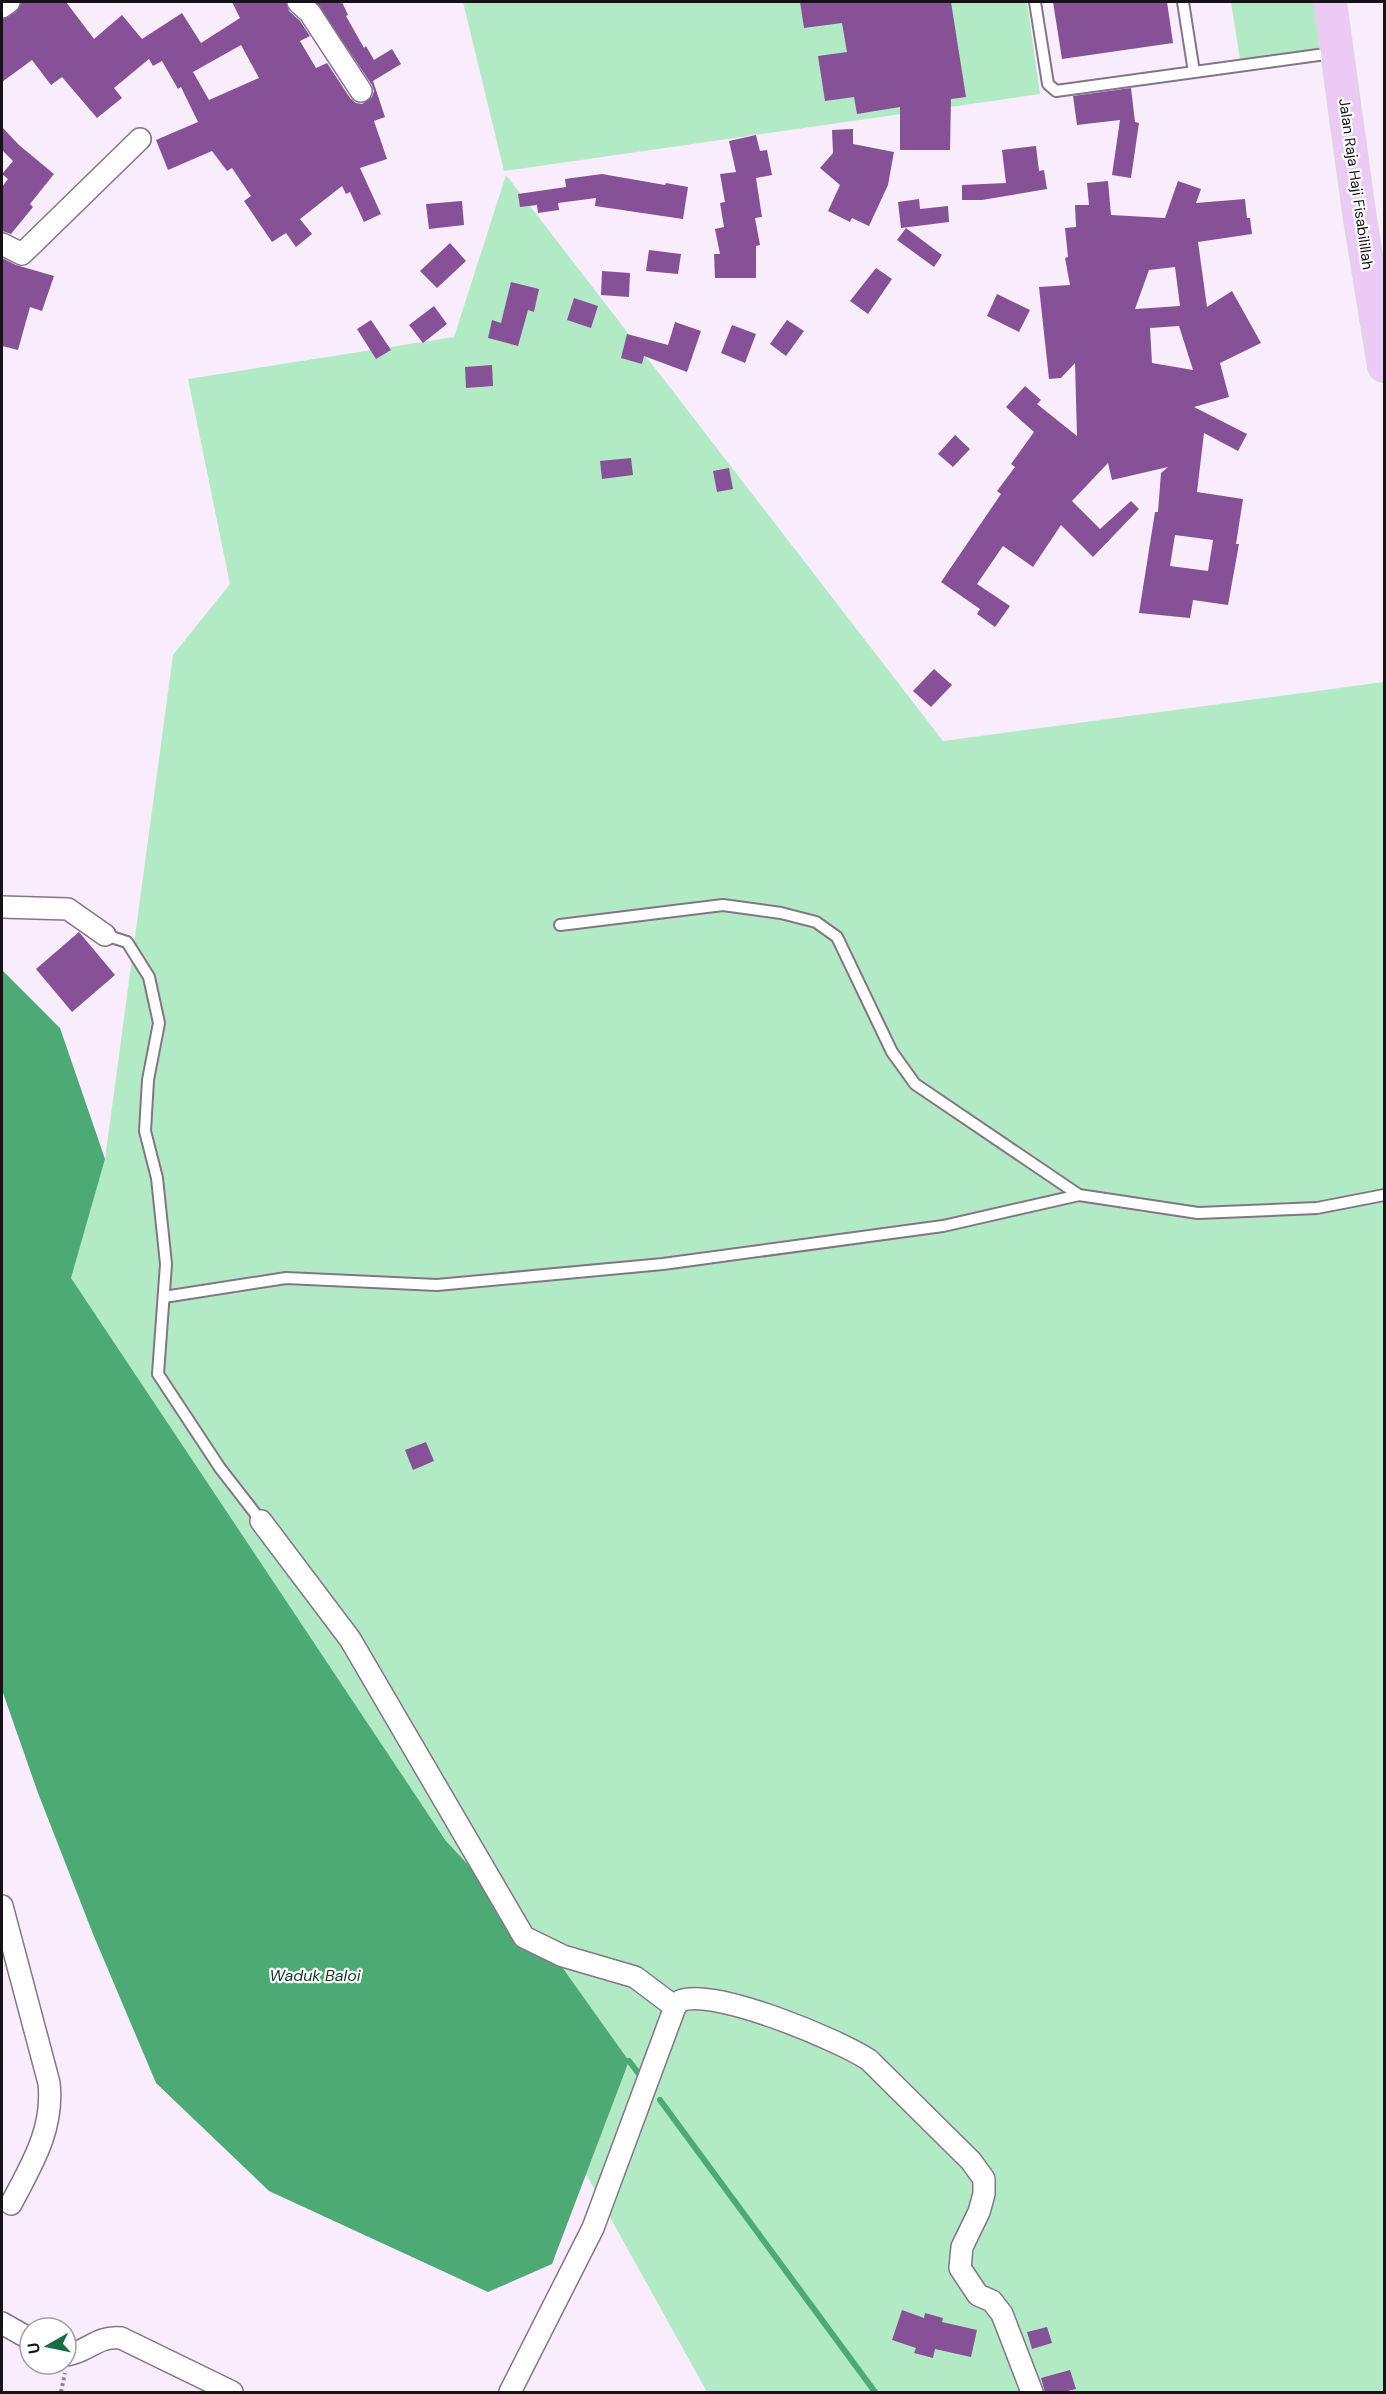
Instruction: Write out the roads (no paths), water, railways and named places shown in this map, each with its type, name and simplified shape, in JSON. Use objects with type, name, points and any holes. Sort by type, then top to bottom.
[{"type":"main road","name":"Jalan Raja Haji Fisabilillah","points":[[1330,2],[1360,219],[1384,366]]},
{"type":"street","points":[[2,7],[9,2]]},
{"type":"street","points":[[298,2],[310,13],[361,91]]},
{"type":"street","points":[[2,244],[22,254],[140,139]]},
{"type":"street","points":[[2,907],[68,909],[105,935]]},
{"type":"street","points":[[261,1521],[350,1639],[524,1937],[563,1956],[636,1977],[675,2007]]},
{"type":"street","points":[[2,1906],[7,1951],[49,2083],[51,2097],[45,2136],[11,2204]]},
{"type":"street","points":[[510,2392],[593,2228],[675,2007],[685,1999],[737,2005],[835,2040],[853,2049],[869,2060],[971,2161],[984,2179],[984,2194],[962,2247],[960,2268],[978,2295],[992,2301],[1002,2314],[1032,2392]]},
{"type":"street","points":[[2,2323],[18,2332]]},
{"type":"street","points":[[78,2352],[100,2340],[112,2337],[122,2338],[232,2392]]},
{"type":"lane","points":[[1035,2],[1048,84],[1056,91],[1336,53]]},
{"type":"lane","points":[[1184,2],[1194,72]]},
{"type":"lane","points":[[560,925],[723,905],[781,913],[816,922],[837,937],[892,1052],[915,1084],[1079,1195]]},
{"type":"lane","points":[[105,935],[127,942],[149,977],[159,1023],[148,1080],[145,1131],[157,1178],[166,1263],[158,1374],[220,1468],[261,1521]]},
{"type":"lane","points":[[164,1297],[286,1278],[437,1285],[663,1264],[943,1226],[1079,1195],[1198,1213],[1317,1208],[1384,1195]]},
{"type":"water","name":"Waduk Baloi","points":[[2,970],[60,1028],[105,1159],[71,1278],[446,1841],[557,1960],[629,2061],[552,2264],[488,2292],[269,2191],[156,2083],[93,1934],[38,1793],[2,1690]]},
{"type":"waterway","points":[[629,2061],[639,2074]]},
{"type":"waterway","points":[[660,2100],[875,2392]]}]
